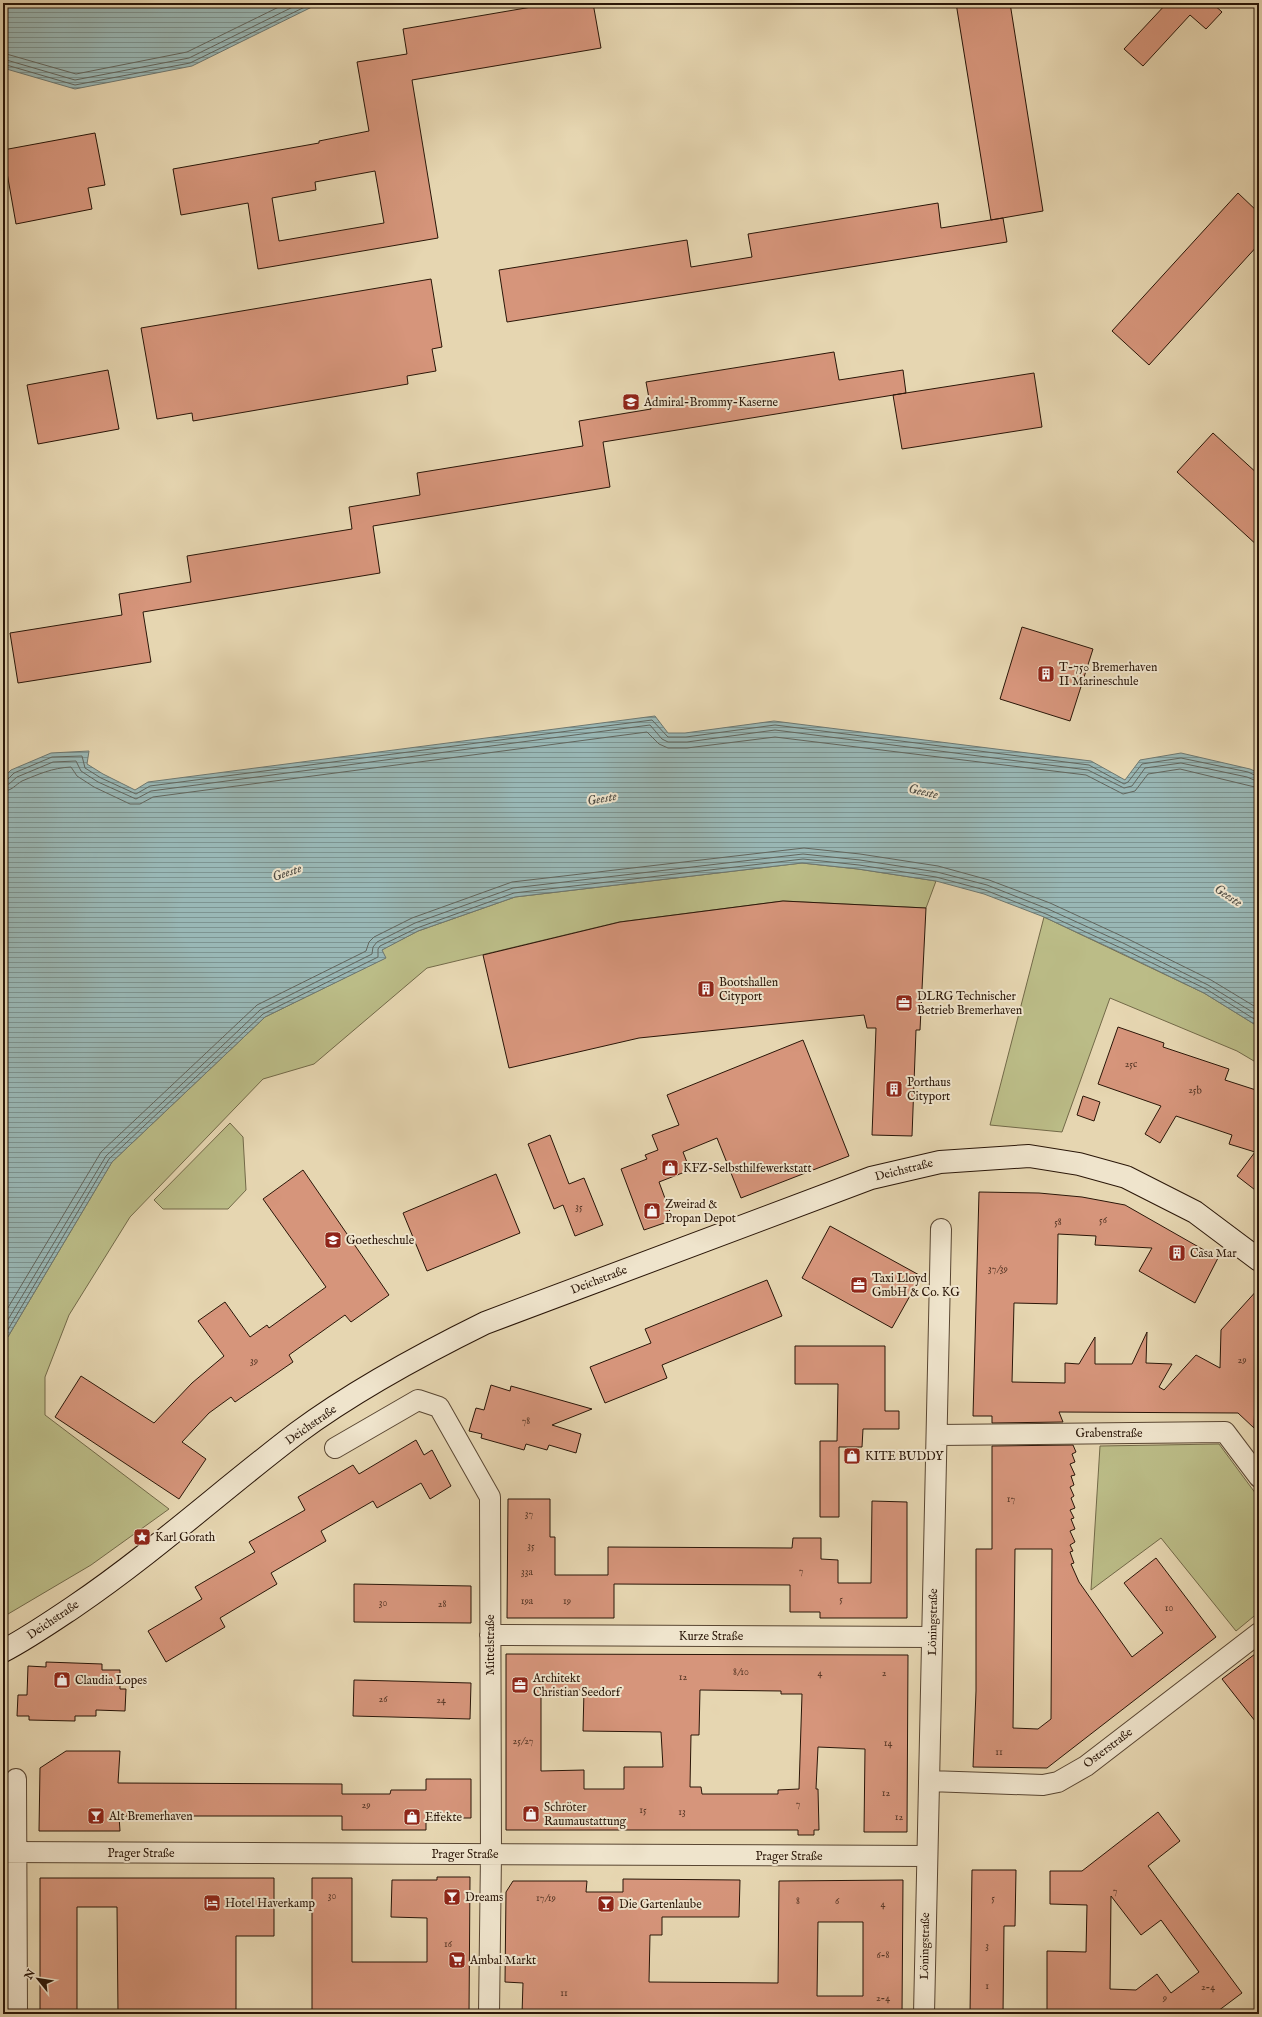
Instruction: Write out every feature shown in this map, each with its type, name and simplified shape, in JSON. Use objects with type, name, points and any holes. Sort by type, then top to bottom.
[{"type":"main road","name":"Deichstraße","points":[[3,1651],[31,1636],[119,1576],[299,1432],[363,1388],[485,1323],[871,1178],[940,1162],[1029,1156],[1078,1164],[1126,1177],[1167,1196],[1195,1212],[1259,1260]]},
{"type":"street","name":"Löningstraße","points":[[924,2014],[941,1229]]},
{"type":"street","name":"Mittelstraße","points":[[334,1448],[418,1400],[438,1407],[490,1497],[491,1854],[489,2014]]},
{"type":"street","name":"Grabenstraße","points":[[937,1434],[1225,1432],[1259,1477]]},
{"type":"street","name":"Osterstraße","points":[[929,1782],[1043,1784],[1058,1782],[1086,1766],[1259,1633]]},
{"type":"street","name":"Kurze Straße","points":[[490,1635],[932,1637]]},
{"type":"street","points":[[16,1779],[10,1852],[16,2014]]},
{"type":"street","name":"Prager Straße","points":[[10,1852],[927,1856]]},
{"type":"green space","points":[[802,863],[858,869],[936,881],[926,908],[783,901],[619,922],[427,968],[314,1064],[263,1079],[130,1217],[69,1315],[45,1377],[45,1415],[169,1509],[91,1565],[3,1617],[3,1345],[112,1162],[265,1017],[385,958],[381,950],[418,931],[515,897]]},
{"type":"green space","points":[[1044,917],[1204,993],[1259,1027],[1259,1064],[1237,1051],[1110,998],[1062,1132],[990,1125]]},
{"type":"green space","points":[[230,1123],[243,1137],[246,1190],[228,1209],[163,1209],[154,1200]]},
{"type":"green space","points":[[1219,1444],[1259,1498],[1259,1612],[1236,1631],[1161,1538],[1091,1590],[1100,1446]]},
{"type":"water","points":[[3,3],[320,3],[192,66],[75,89],[3,68]]},
{"type":"water","name":"Geeste","points":[[655,716],[668,733],[685,733],[774,721],[1091,761],[1125,780],[1140,760],[1181,753],[1250,769],[1259,773],[1259,1027],[1204,993],[1044,917],[984,894],[936,881],[858,869],[802,863],[515,897],[418,931],[382,950],[386,958],[265,1017],[112,1162],[3,1345],[3,778],[11,770],[51,753],[89,751],[87,764],[135,790],[148,782]]},
{"type":"building","points":[[555,3],[593,3],[601,48],[412,80],[438,238],[258,269],[248,203],[181,215],[173,169],[319,143],[319,141],[369,131],[357,62],[407,54],[403,29]],"holes":[[[375,171],[384,223],[279,241],[272,198],[316,190],[315,182]]]},
{"type":"building","points":[[956,3],[1010,3],[1043,211],[991,220]]},
{"type":"building","points":[[1167,3],[1212,3],[1222,12],[1206,29],[1190,15],[1143,66],[1124,49]]},
{"type":"building","points":[[95,133],[105,185],[88,188],[92,209],[16,224],[3,150]]},
{"type":"building","points":[[1238,193],[1259,213],[1259,244],[1149,365],[1112,331]]},
{"type":"building","points":[[938,203],[941,228],[1003,218],[1007,242],[507,322],[499,270],[687,240],[691,267],[752,257],[748,234]]},
{"type":"building","points":[[431,279],[442,347],[432,349],[436,371],[407,376],[408,384],[193,421],[192,413],[157,419],[141,328]]},
{"type":"building","points":[[834,352],[839,380],[903,370],[906,393],[603,442],[610,487],[373,526],[380,573],[143,612],[151,662],[18,683],[10,633],[122,615],[119,594],[191,582],[187,556],[352,529],[349,507],[420,495],[417,473],[583,446],[579,421],[651,409],[646,382]]},
{"type":"building","points":[[108,370],[119,429],[38,444],[27,385]]},
{"type":"building","points":[[1034,373],[1042,427],[902,449],[893,395]]},
{"type":"building","points":[[1213,433],[1259,475],[1259,547],[1177,472]]},
{"type":"building","name":"T-750 Bremerhaven II Marineschule","points":[[1022,627],[1093,649],[1070,721],[1000,699]]},
{"type":"building","name":"Bootshallen Cityport","points":[[783,901],[926,908],[920,1030],[916,1030],[912,1136],[872,1135],[876,1028],[867,1028],[864,1015],[639,1038],[509,1068],[483,955],[620,922]]},
{"type":"building","points":[[1118,1027],[1164,1043],[1163,1047],[1229,1069],[1225,1080],[1259,1091],[1259,1193],[1237,1176],[1255,1152],[1229,1144],[1232,1135],[1176,1116],[1160,1143],[1145,1134],[1161,1106],[1098,1084]]},
{"type":"building","points":[[803,1040],[849,1156],[741,1198],[717,1138],[683,1152],[690,1170],[659,1182],[673,1220],[644,1230],[621,1169],[647,1159],[645,1155],[658,1150],[652,1135],[679,1125],[667,1095]]},
{"type":"building","points":[[1083,1096],[1100,1102],[1094,1121],[1077,1115]]},
{"type":"building","points":[[550,1135],[569,1184],[584,1178],[603,1225],[575,1236],[563,1205],[554,1209],[528,1144]]},
{"type":"building","points":[[303,1170],[389,1295],[351,1322],[345,1315],[289,1355],[293,1362],[235,1402],[231,1397],[209,1413],[182,1442],[206,1459],[179,1499],[55,1417],[81,1376],[154,1423],[192,1383],[224,1356],[198,1321],[225,1302],[250,1337],[267,1325],[269,1328],[326,1287],[263,1199]]},
{"type":"building","points":[[496,1174],[520,1233],[427,1271],[403,1213]]},
{"type":"building","points":[[979,1192],[1039,1193],[1082,1197],[1125,1205],[1218,1258],[1195,1303],[1139,1271],[1152,1248],[1095,1245],[1096,1236],[1058,1234],[1057,1304],[1014,1303],[1012,1382],[1065,1383],[1065,1363],[1079,1364],[1095,1337],[1095,1364],[1132,1364],[1147,1332],[1146,1363],[1172,1364],[1159,1387],[1164,1390],[1196,1355],[1220,1368],[1221,1330],[1259,1288],[1259,1349],[1257,1349],[1254,1428],[1238,1413],[1059,1412],[1063,1422],[992,1423],[992,1416],[973,1416]]},
{"type":"building","points":[[830,1226],[921,1276],[892,1328],[802,1278]]},
{"type":"building","points":[[767,1280],[782,1316],[662,1365],[667,1378],[605,1403],[590,1367],[651,1343],[645,1329]]},
{"type":"building","points":[[795,1346],[885,1346],[885,1411],[899,1411],[899,1429],[863,1429],[862,1447],[839,1447],[839,1517],[820,1517],[820,1441],[837,1441],[838,1384],[795,1384]]},
{"type":"building","points":[[491,1385],[510,1391],[511,1386],[592,1409],[552,1425],[581,1434],[576,1453],[549,1445],[547,1450],[526,1444],[524,1450],[481,1438],[482,1434],[469,1431],[476,1408],[484,1410]]},
{"type":"building","points":[[416,1440],[424,1455],[432,1450],[451,1486],[430,1499],[421,1483],[377,1508],[373,1501],[321,1531],[326,1541],[271,1573],[277,1584],[220,1618],[225,1627],[166,1662],[148,1631],[202,1599],[195,1587],[255,1552],[249,1542],[305,1510],[298,1497],[353,1465],[359,1474]]},
{"type":"building","points":[[1073,1445],[1076,1452],[1072,1454],[1075,1462],[1070,1464],[1075,1475],[1071,1476],[1074,1485],[1070,1487],[1074,1496],[1071,1498],[1075,1508],[1070,1510],[1074,1518],[1071,1519],[1075,1529],[1070,1531],[1075,1542],[1070,1545],[1073,1551],[1070,1552],[1074,1563],[1071,1564],[1079,1582],[1132,1657],[1163,1633],[1124,1583],[1156,1558],[1216,1637],[1047,1768],[973,1767],[976,1691],[976,1549],[992,1549],[992,1446]],"holes":[[[1015,1549],[1052,1549],[1051,1719],[1038,1729],[1013,1728]]]},
{"type":"building","points":[[508,1499],[550,1499],[550,1537],[555,1537],[555,1575],[608,1575],[608,1547],[792,1548],[793,1538],[821,1538],[821,1559],[838,1560],[838,1583],[871,1583],[872,1501],[907,1502],[907,1618],[820,1618],[820,1612],[790,1612],[790,1585],[614,1584],[614,1618],[507,1618]]},
{"type":"building","points":[[354,1584],[471,1586],[471,1623],[354,1622]]},
{"type":"building","points":[[1259,1651],[1259,1726],[1222,1679]]},
{"type":"building","points":[[506,1654],[908,1655],[907,1832],[864,1832],[865,1749],[818,1747],[816,1789],[818,1789],[819,1830],[814,1830],[814,1835],[798,1835],[798,1830],[506,1830]],"holes":[[[541,1690],[584,1690],[583,1731],[661,1732],[663,1767],[624,1767],[624,1789],[584,1789],[584,1770],[541,1771]],[[700,1690],[781,1691],[781,1694],[802,1694],[799,1789],[778,1790],[778,1794],[702,1794],[701,1787],[690,1787],[691,1735],[699,1735]]]},
{"type":"building","points":[[46,1662],[102,1664],[102,1670],[120,1670],[120,1689],[126,1689],[125,1711],[96,1710],[96,1716],[75,1716],[75,1721],[29,1720],[29,1716],[17,1716],[18,1695],[27,1695],[28,1666],[46,1667]]},
{"type":"building","points":[[354,1680],[471,1683],[470,1719],[353,1716]]},
{"type":"building","points":[[66,1751],[120,1751],[118,1783],[342,1784],[342,1794],[390,1794],[391,1790],[426,1790],[426,1779],[471,1779],[471,1818],[426,1818],[426,1830],[342,1830],[342,1816],[119,1816],[120,1831],[39,1831],[40,1768]]},
{"type":"building","points":[[1158,1812],[1180,1841],[1148,1866],[1242,1993],[1214,2014],[1047,2014],[1047,1951],[1086,1952],[1087,1905],[1050,1904],[1050,1871],[1082,1871]],"holes":[[[1111,1896],[1141,1935],[1161,1920],[1199,1972],[1171,1993],[1157,1974],[1136,1990],[1110,1989]]]},
{"type":"building","points":[[972,1870],[1016,1870],[1015,1926],[1004,1926],[1003,2014],[970,2014]]},
{"type":"building","points":[[437,1877],[470,1877],[469,2014],[312,2014],[312,1878],[352,1878],[352,1962],[427,1962],[427,1918],[391,1917],[392,1880],[437,1880]]},
{"type":"building","points":[[40,1878],[274,1878],[274,1936],[236,1936],[236,2014],[118,2014],[117,1907],[77,1907],[77,2014],[40,2014]]},
{"type":"building","points":[[623,1879],[740,1880],[739,1917],[662,1917],[662,1935],[650,1935],[649,1982],[778,1983],[779,1881],[903,1880],[902,2014],[522,2014],[523,1983],[505,1982],[506,1892],[513,1881],[587,1881],[586,1892],[623,1892]],"holes":[[[818,1922],[863,1922],[863,1996],[817,1996]]]},
{"type":"place","name":"Admiral-Brommy-Kaserne","points":[[631,402]]},
{"type":"place","name":"T-750 Bremerhaven II Marineschule","points":[[1046,674]]},
{"type":"place","name":"Bootshallen Cityport","points":[[706,989]]},
{"type":"place","name":"DLRG Technischer Betrieb Bremerhaven","points":[[904,1003]]},
{"type":"place","name":"Porthaus Cityport","points":[[894,1089]]},
{"type":"place","name":"KFZ-Selbsthilfewerkstatt","points":[[670,1168]]},
{"type":"place","name":"Zweirad & Propan Depot","points":[[652,1211]]},
{"type":"place","name":"Goetheschule","points":[[333,1240]]},
{"type":"place","name":"Casa Mar","points":[[1177,1253]]},
{"type":"place","name":"Taxi Lloyd GmbH & Co. KG","points":[[859,1285]]},
{"type":"place","name":"KITE BUDDY","points":[[852,1456]]},
{"type":"place","name":"Karl Gorath","points":[[142,1537]]},
{"type":"place","name":"Claudia Lopes","points":[[62,1680]]},
{"type":"place","name":"Architekt Christian Seedorf","points":[[520,1685]]},
{"type":"place","name":"Schröter Raumaustattung","points":[[531,1814]]},
{"type":"place","name":"Alt Bremerhaven","points":[[96,1816]]},
{"type":"place","name":"Effekte","points":[[412,1817]]},
{"type":"place","name":"Dreams","points":[[452,1897]]},
{"type":"place","name":"Hotel Haverkamp","points":[[212,1903]]},
{"type":"place","name":"Die Gartenlaube","points":[[606,1904]]},
{"type":"place","name":"Ambal Markt","points":[[457,1960]]}]
